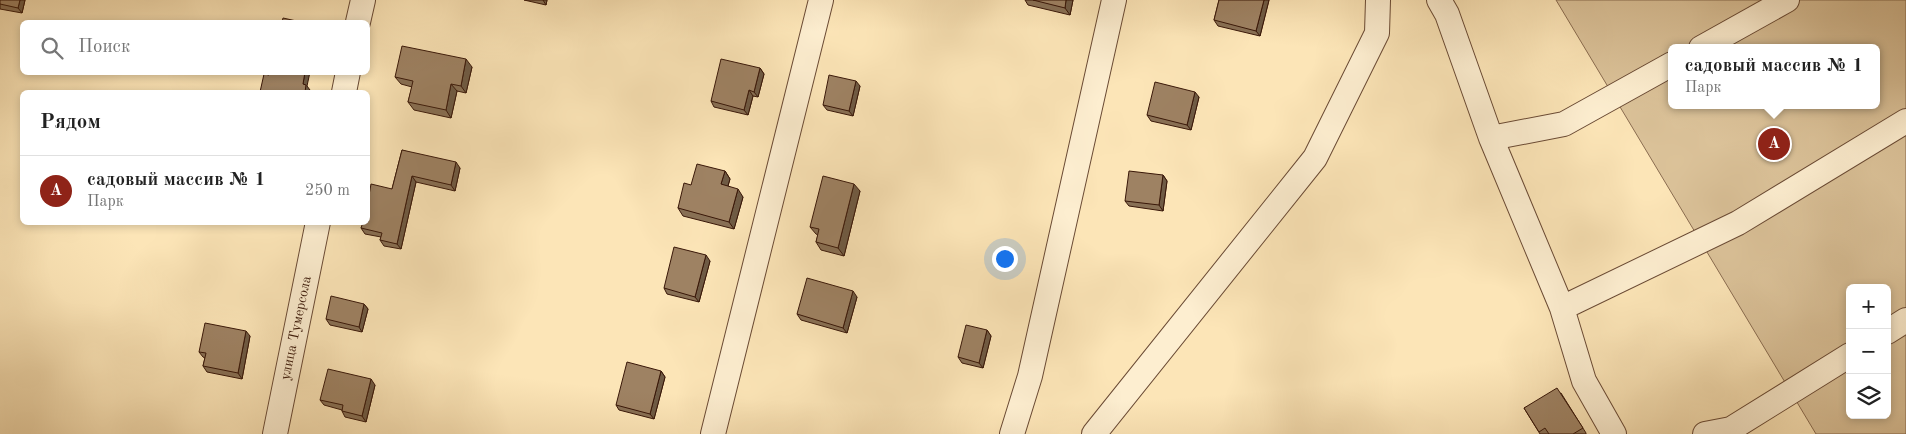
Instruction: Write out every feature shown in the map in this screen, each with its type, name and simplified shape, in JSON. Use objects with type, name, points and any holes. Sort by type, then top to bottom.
[{"type":"street","points":[[358,20],[363,0]]},
{"type":"street","points":[[713,434],[821,0]]},
{"type":"street","points":[[1012,434],[1030,376],[1114,0]]},
{"type":"street","points":[[1094,434],[1316,158],[1377,33],[1378,0]]},
{"type":"street","points":[[1440,0],[1447,14],[1491,138],[1562,308],[1584,381],[1614,434]]},
{"type":"street","points":[[1708,44],[1787,0]]},
{"type":"street","points":[[1491,138],[1564,124],[1668,66]]},
{"type":"street","points":[[344,90],[347,75]]},
{"type":"street","points":[[1562,308],[1738,222],[1906,121]]},
{"type":"street","name":"улица Тумерсола","points":[[275,434],[317,225]]},
{"type":"street","points":[[1891,329],[1906,320]]},
{"type":"street","points":[[1705,434],[1731,428],[1846,357]]},
{"type":"shaded area","points":[[1556,0],[1906,0],[1906,434],[1816,434]]},
{"type":"building","points":[[0,0],[20,0],[18,8],[0,4]]},
{"type":"building","points":[[1033,0],[1066,0],[1065,8]]},
{"type":"building","points":[[1219,0],[1264,0],[1256,31],[1214,20]]},
{"type":"building","points":[[402,46],[466,59],[461,86],[451,84],[446,110],[408,102],[413,81],[395,77]]},
{"type":"building","points":[[721,59],[760,68],[754,92],[749,90],[744,110],[711,101]]},
{"type":"building","points":[[264,75],[304,75],[303,84],[306,85],[305,90],[260,90]]},
{"type":"building","points":[[829,75],[856,81],[849,111],[823,105]]},
{"type":"building","points":[[1155,82],[1195,92],[1187,125],[1147,115]]},
{"type":"building","points":[[402,150],[456,162],[451,185],[412,176],[397,244],[380,240],[382,233],[361,228],[362,225],[370,225],[371,184],[392,189]]},
{"type":"building","points":[[697,164],[725,171],[721,184],[738,189],[729,222],[678,208],[684,183],[691,185]]},
{"type":"building","points":[[1129,171],[1163,175],[1159,205],[1125,201]]},
{"type":"building","points":[[823,176],[854,184],[838,248],[816,242],[819,229],[810,227]]},
{"type":"building","points":[[674,247],[706,255],[695,297],[664,288]]},
{"type":"building","points":[[807,278],[853,291],[843,328],[797,314]]},
{"type":"building","points":[[331,296],[364,304],[359,327],[326,319]]},
{"type":"building","points":[[205,323],[246,331],[238,373],[203,366],[206,353],[199,352]]},
{"type":"building","points":[[966,325],[987,330],[979,363],[958,357]]},
{"type":"building","points":[[627,362],[661,371],[650,414],[616,405]]},
{"type":"building","points":[[328,369],[371,379],[362,416],[342,411],[343,405],[320,400]]},
{"type":"building","points":[[1557,388],[1583,428],[1573,434],[1549,434],[1545,428],[1539,432],[1524,408]]},
{"type":"place","name":"садовый массив № 1","points":[[1774,144]]}]
